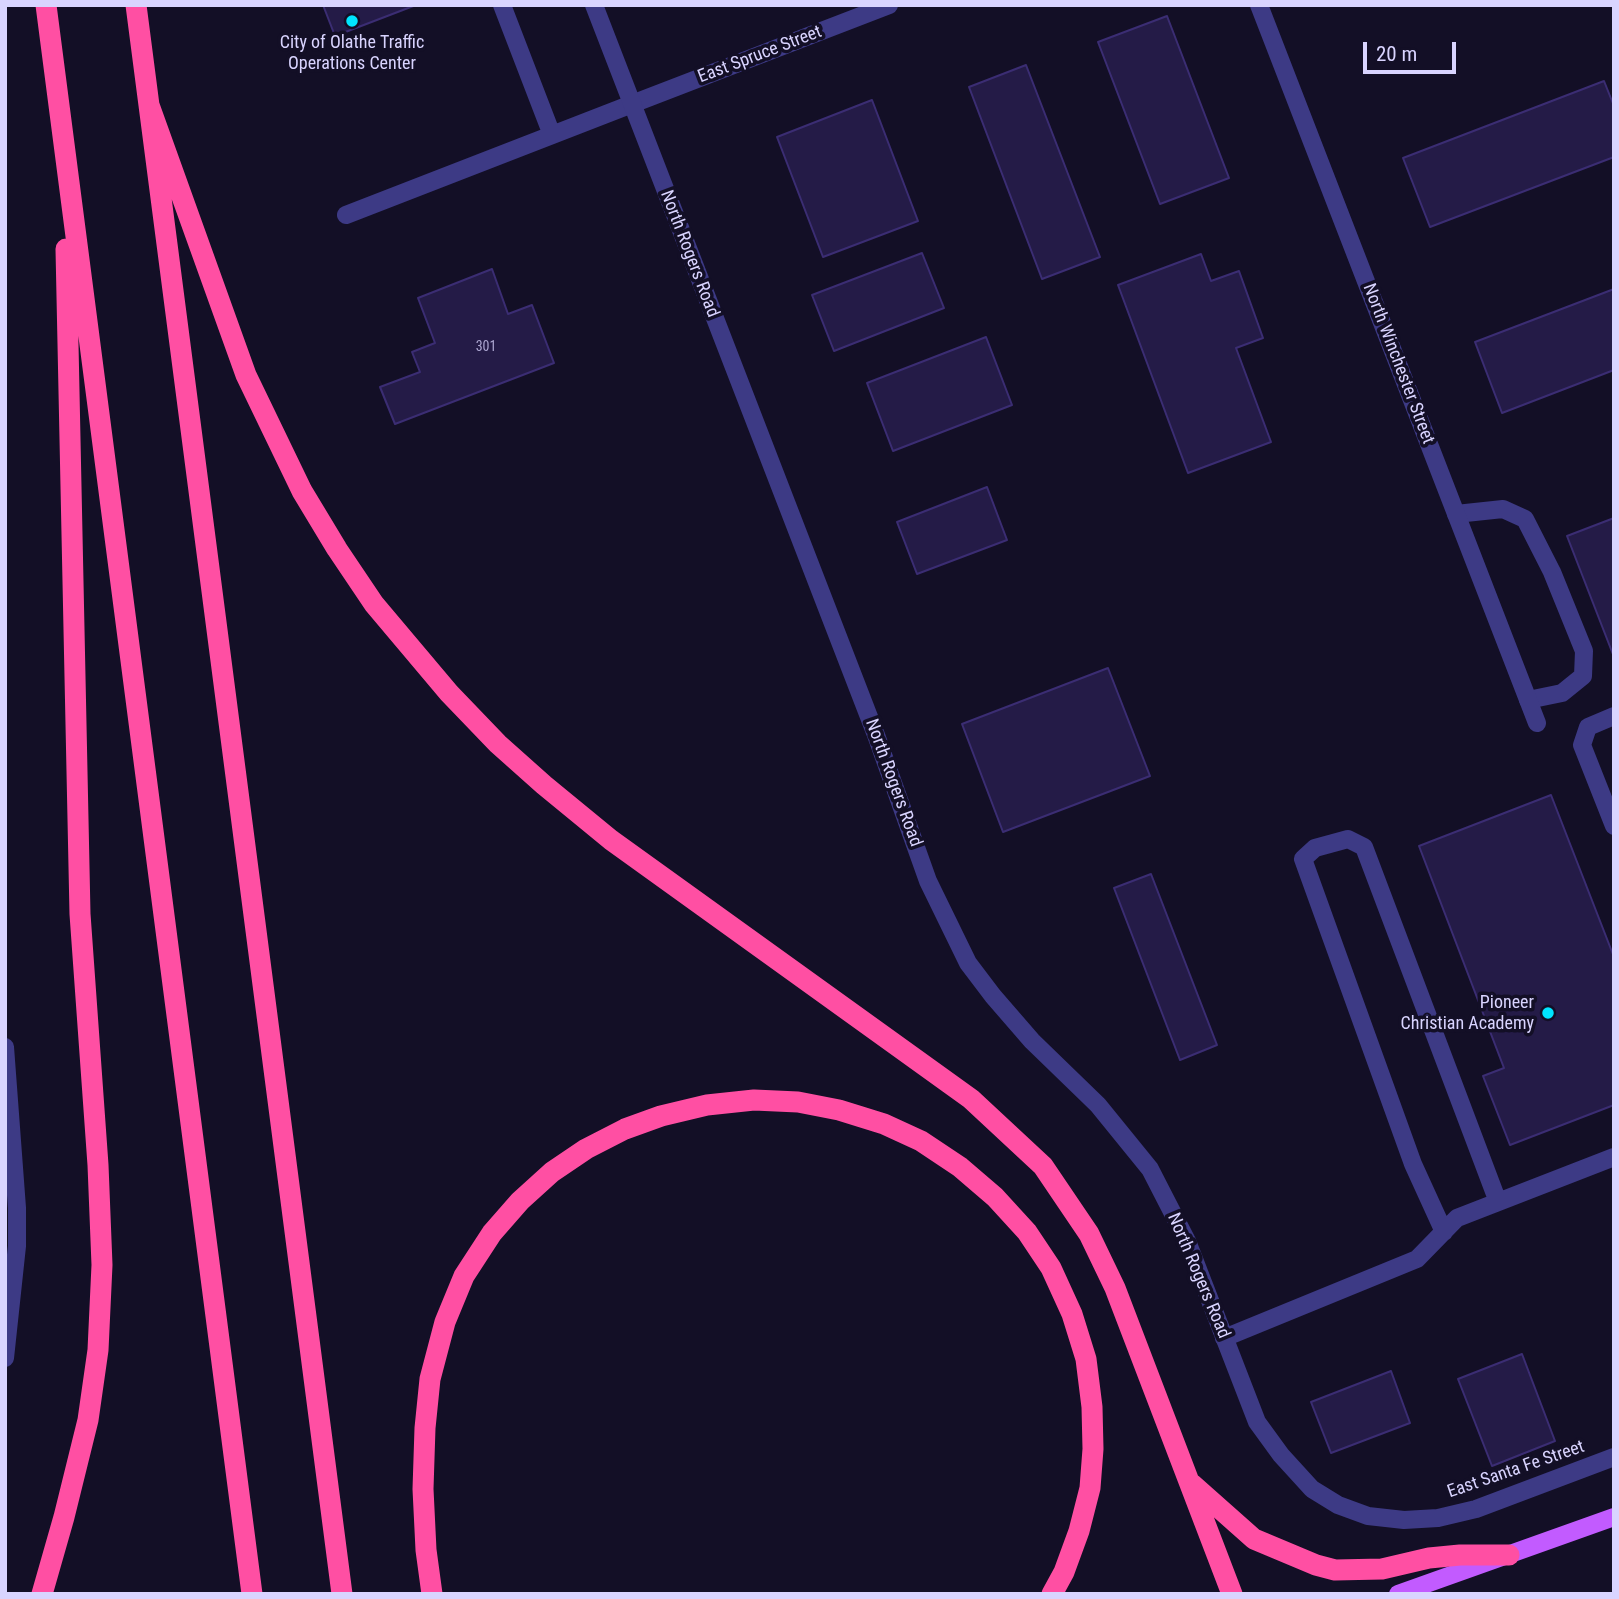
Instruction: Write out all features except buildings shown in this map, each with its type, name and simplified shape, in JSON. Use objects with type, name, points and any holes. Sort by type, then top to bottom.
[{"type":"highway","points":[[46,5],[252,1594]]},
{"type":"highway","points":[[136,5],[342,1594]]},
{"type":"highway","points":[[149,105],[256,397],[302,491],[374,604],[449,693],[498,744],[544,785],[611,840],[971,1099],[1043,1166],[1066,1196],[1089,1234],[1115,1289],[1191,1482],[1231,1594]]},
{"type":"highway","points":[[42,1594],[88,1420],[98,1350],[102,1265],[98,1165],[80,914],[64,139]]},
{"type":"highway","points":[[432,1594],[426,1550],[423,1489],[425,1428],[430,1379],[445,1322],[464,1276],[485,1244],[520,1201],[552,1172],[586,1149],[625,1129],[661,1116],[707,1105],[754,1100],[798,1102],[839,1110],[884,1124],[921,1141],[960,1167],[995,1197],[1027,1232],[1051,1268],[1072,1314],[1086,1359],[1093,1407],[1090,1488],[1079,1531],[1064,1572],[1052,1594]]},
{"type":"highway","points":[[1191,1482],[1254,1539],[1316,1565],[1335,1570],[1382,1569],[1429,1558],[1460,1555],[1509,1555]]},
{"type":"main road","points":[[1398,1594],[1614,1517]]},
{"type":"street","points":[[502,5],[552,135]]},
{"type":"street","name":"North Rogers Road","points":[[594,5],[876,735],[928,881],[968,963],[993,996],[1032,1041],[1098,1105],[1150,1169],[1187,1241],[1256,1422],[1312,1489]]},
{"type":"street","name":"East Spruce Street","points":[[346,215],[889,5]]},
{"type":"street","name":"North Winchester Street","points":[[1259,5],[1537,723]]},
{"type":"street","points":[[1456,514],[1503,509],[1525,519],[1552,572],[1584,651],[1583,676],[1562,693],[1528,700]]},
{"type":"street","points":[[1614,716],[1588,727],[1582,745],[1614,825]]},
{"type":"street","points":[[1444,1232],[1413,1164],[1303,859],[1315,848],[1349,839],[1364,847],[1498,1202]]},
{"type":"street","points":[[5,1047],[17,1208],[17,1246],[8,1301],[5,1357]]},
{"type":"street","points":[[1224,1338],[1417,1259],[1457,1218],[1614,1157]]},
{"type":"street","name":"East Santa Fe Street","points":[[1312,1489],[1338,1505],[1368,1516],[1404,1520],[1438,1518],[1476,1509],[1614,1457]]},
{"type":"place","name":"City of Olathe Traffic Operations Center","points":[[352,21]]},
{"type":"place","name":"Pioneer Christian Academy","points":[[1548,1013]]}]
